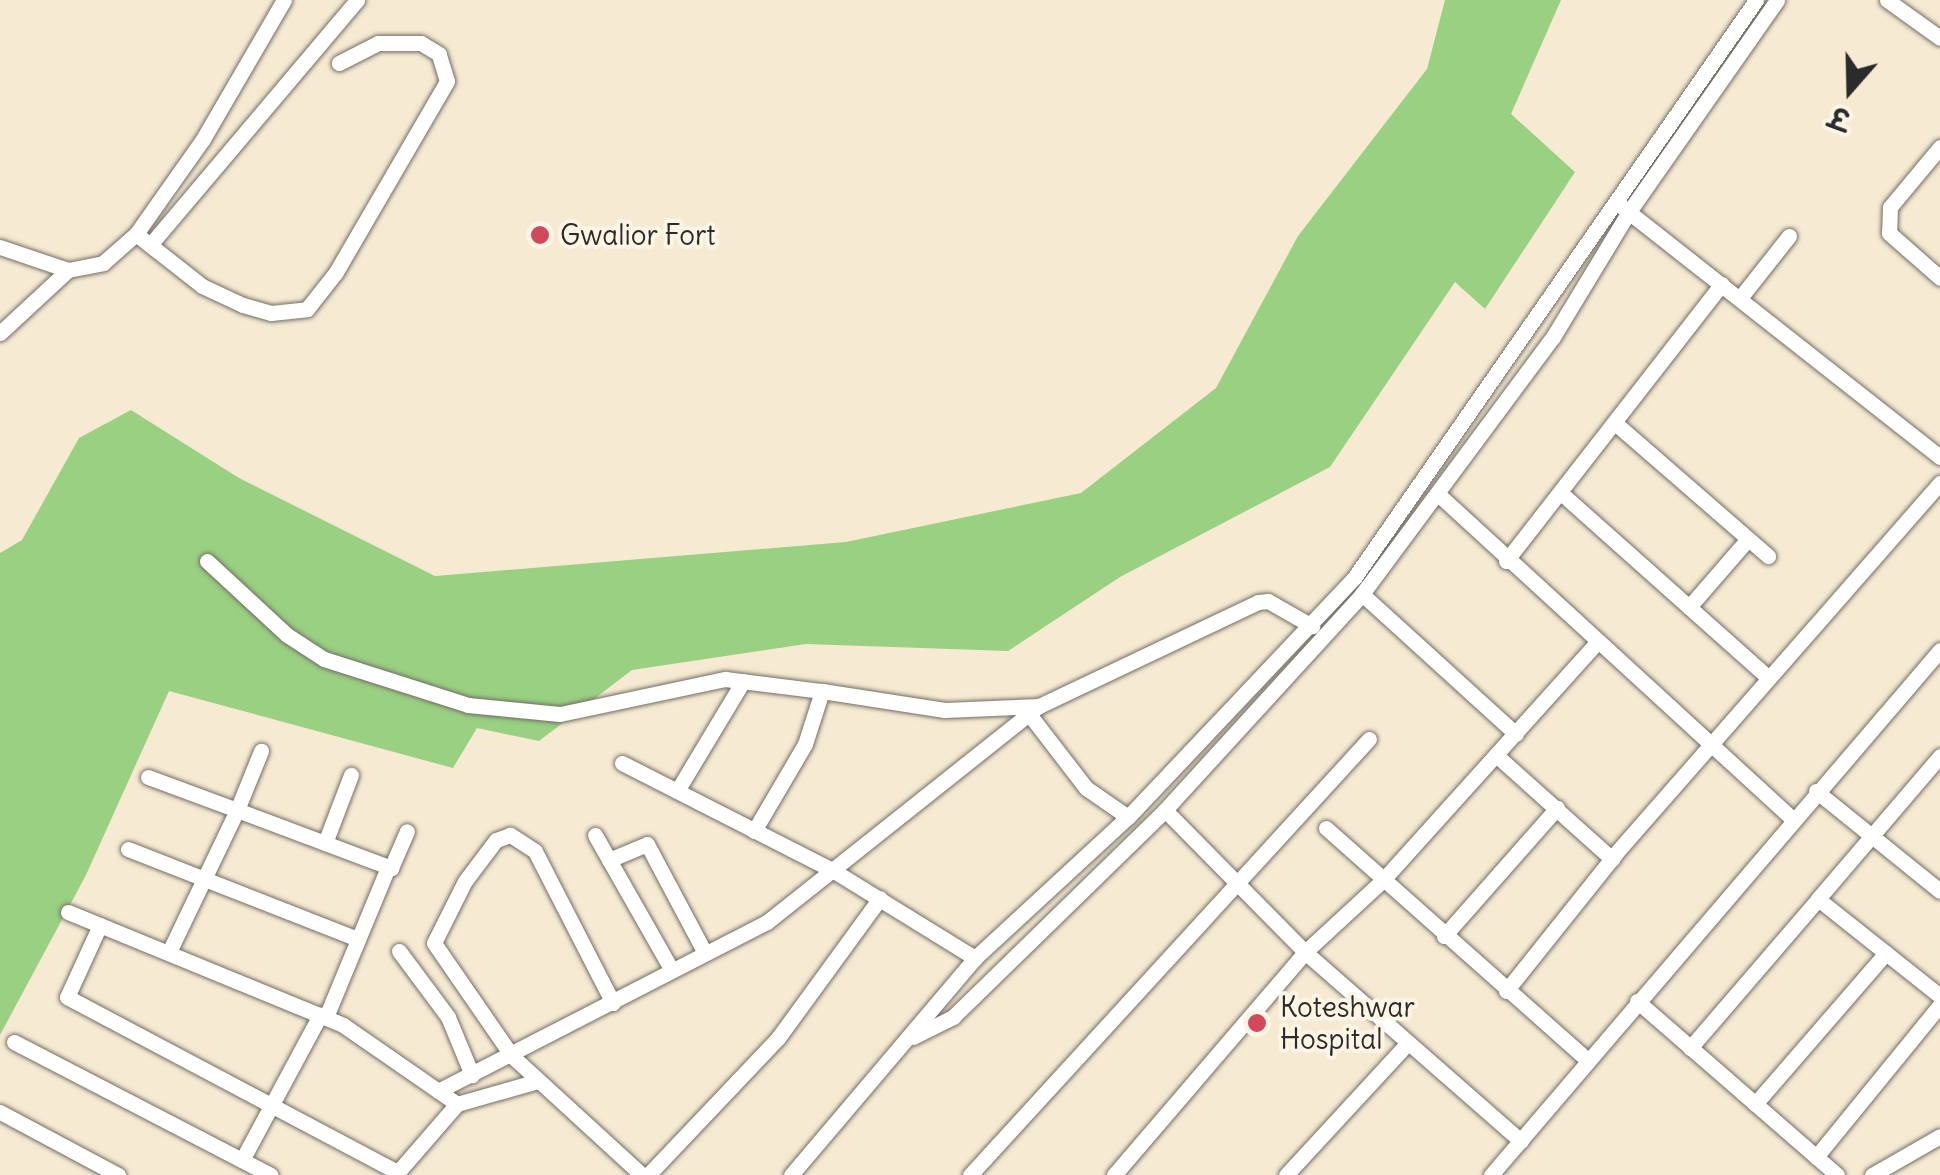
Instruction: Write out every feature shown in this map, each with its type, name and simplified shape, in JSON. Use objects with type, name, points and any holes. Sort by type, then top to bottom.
[{"type":"street","points":[[0,247],[68,270],[104,263],[136,234],[203,139],[284,0]]},
{"type":"street","points":[[150,245],[358,0]]},
{"type":"street","points":[[791,1175],[913,1037],[928,1008],[975,958],[1128,817],[1312,626],[1492,388],[1616,200],[1756,0]]},
{"type":"street","points":[[913,1037],[953,1017],[1165,810],[1362,594],[1553,337],[1628,213],[1777,0]]},
{"type":"street","points":[[1887,0],[1940,38]]},
{"type":"street","points":[[136,234],[202,286],[243,304],[293,315],[307,308],[336,272],[447,81],[439,54],[421,43],[378,43],[339,63]]},
{"type":"street","points":[[1939,274],[1889,233],[1890,207],[1940,147]]},
{"type":"street","points":[[1616,200],[1940,457]]},
{"type":"street","points":[[1740,298],[1789,236]]},
{"type":"street","points":[[0,333],[68,270]]},
{"type":"street","points":[[1506,561],[1722,284]]},
{"type":"street","points":[[1615,423],[1768,556]]},
{"type":"street","points":[[1506,991],[1612,858],[1940,483]]},
{"type":"street","points":[[1561,493],[1769,678]]},
{"type":"street","points":[[1439,495],[1708,747],[1791,818]]},
{"type":"street","points":[[1689,607],[1748,539]]},
{"type":"street","points":[[207,561],[287,636],[324,658],[468,705],[560,714],[725,679],[946,710],[1034,710]]},
{"type":"street","points":[[1362,594],[1516,734]]},
{"type":"street","points":[[438,1091],[767,922],[1034,710],[1258,602],[1268,600],[1312,626]]},
{"type":"street","points":[[1114,1175],[1305,952],[1382,881],[1596,643]]},
{"type":"street","points":[[1491,1175],[1791,818],[1940,650]]},
{"type":"street","points":[[676,791],[743,682]]},
{"type":"street","points":[[754,831],[806,744],[822,690]]},
{"type":"street","points":[[1034,710],[1086,788],[1128,817]]},
{"type":"street","points":[[970,1175],[1369,739]]},
{"type":"street","points":[[169,952],[262,751]]},
{"type":"street","points":[[1496,755],[1612,858]]},
{"type":"street","points":[[1690,1048],[1940,756]]},
{"type":"street","points":[[622,763],[834,871],[975,958]]},
{"type":"street","points":[[324,842],[351,775]]},
{"type":"street","points":[[148,777],[388,866]]},
{"type":"street","points":[[1816,792],[1940,892]]},
{"type":"street","points":[[1444,936],[1556,808]]},
{"type":"street","points":[[1165,810],[1305,952],[1406,1045],[1521,1142]]},
{"type":"street","points":[[1326,828],[1587,1060]]},
{"type":"street","points":[[242,1160],[323,1016],[407,830]]},
{"type":"street","points":[[613,1003],[535,852],[510,835],[496,840],[465,882],[434,943],[512,1056],[645,1175],[778,1038],[880,898]]},
{"type":"street","points":[[596,835],[671,969]]},
{"type":"street","points":[[609,860],[647,844],[704,953]]},
{"type":"street","points":[[128,849],[358,939]]},
{"type":"street","points":[[1818,899],[1940,996]]},
{"type":"street","points":[[68,912],[323,1016],[456,1104]]},
{"type":"street","points":[[100,925],[68,997],[398,1172],[456,1104],[538,1081]]},
{"type":"street","points":[[399,950],[448,1017],[472,1075]]},
{"type":"street","points":[[1754,1104],[1886,953]]},
{"type":"street","points":[[1637,1001],[1836,1175]]},
{"type":"street","points":[[1816,1158],[1940,1005]]},
{"type":"street","points":[[14,1042],[271,1175]]},
{"type":"street","points":[[1286,1175],[1406,1045]]},
{"type":"street","points":[[0,1112],[118,1175]]},
{"type":"street","points":[[1872,1175],[1940,1136]]},
{"type":"green space","points":[[1445,0],[1561,0],[1511,114],[1575,172],[1485,309],[1455,282],[1330,467],[1120,577],[1008,651],[806,644],[632,670],[539,741],[477,728],[453,768],[169,691],[86,875],[0,1035],[0,553],[22,540],[79,438],[131,410],[239,478],[435,576],[846,542],[1081,493],[1216,388],[1298,236],[1427,69]]},
{"type":"place","name":"Gwalior Fort","points":[[540,235]]},
{"type":"place","name":"Koteshwar Hospital","points":[[1257,1023]]}]
